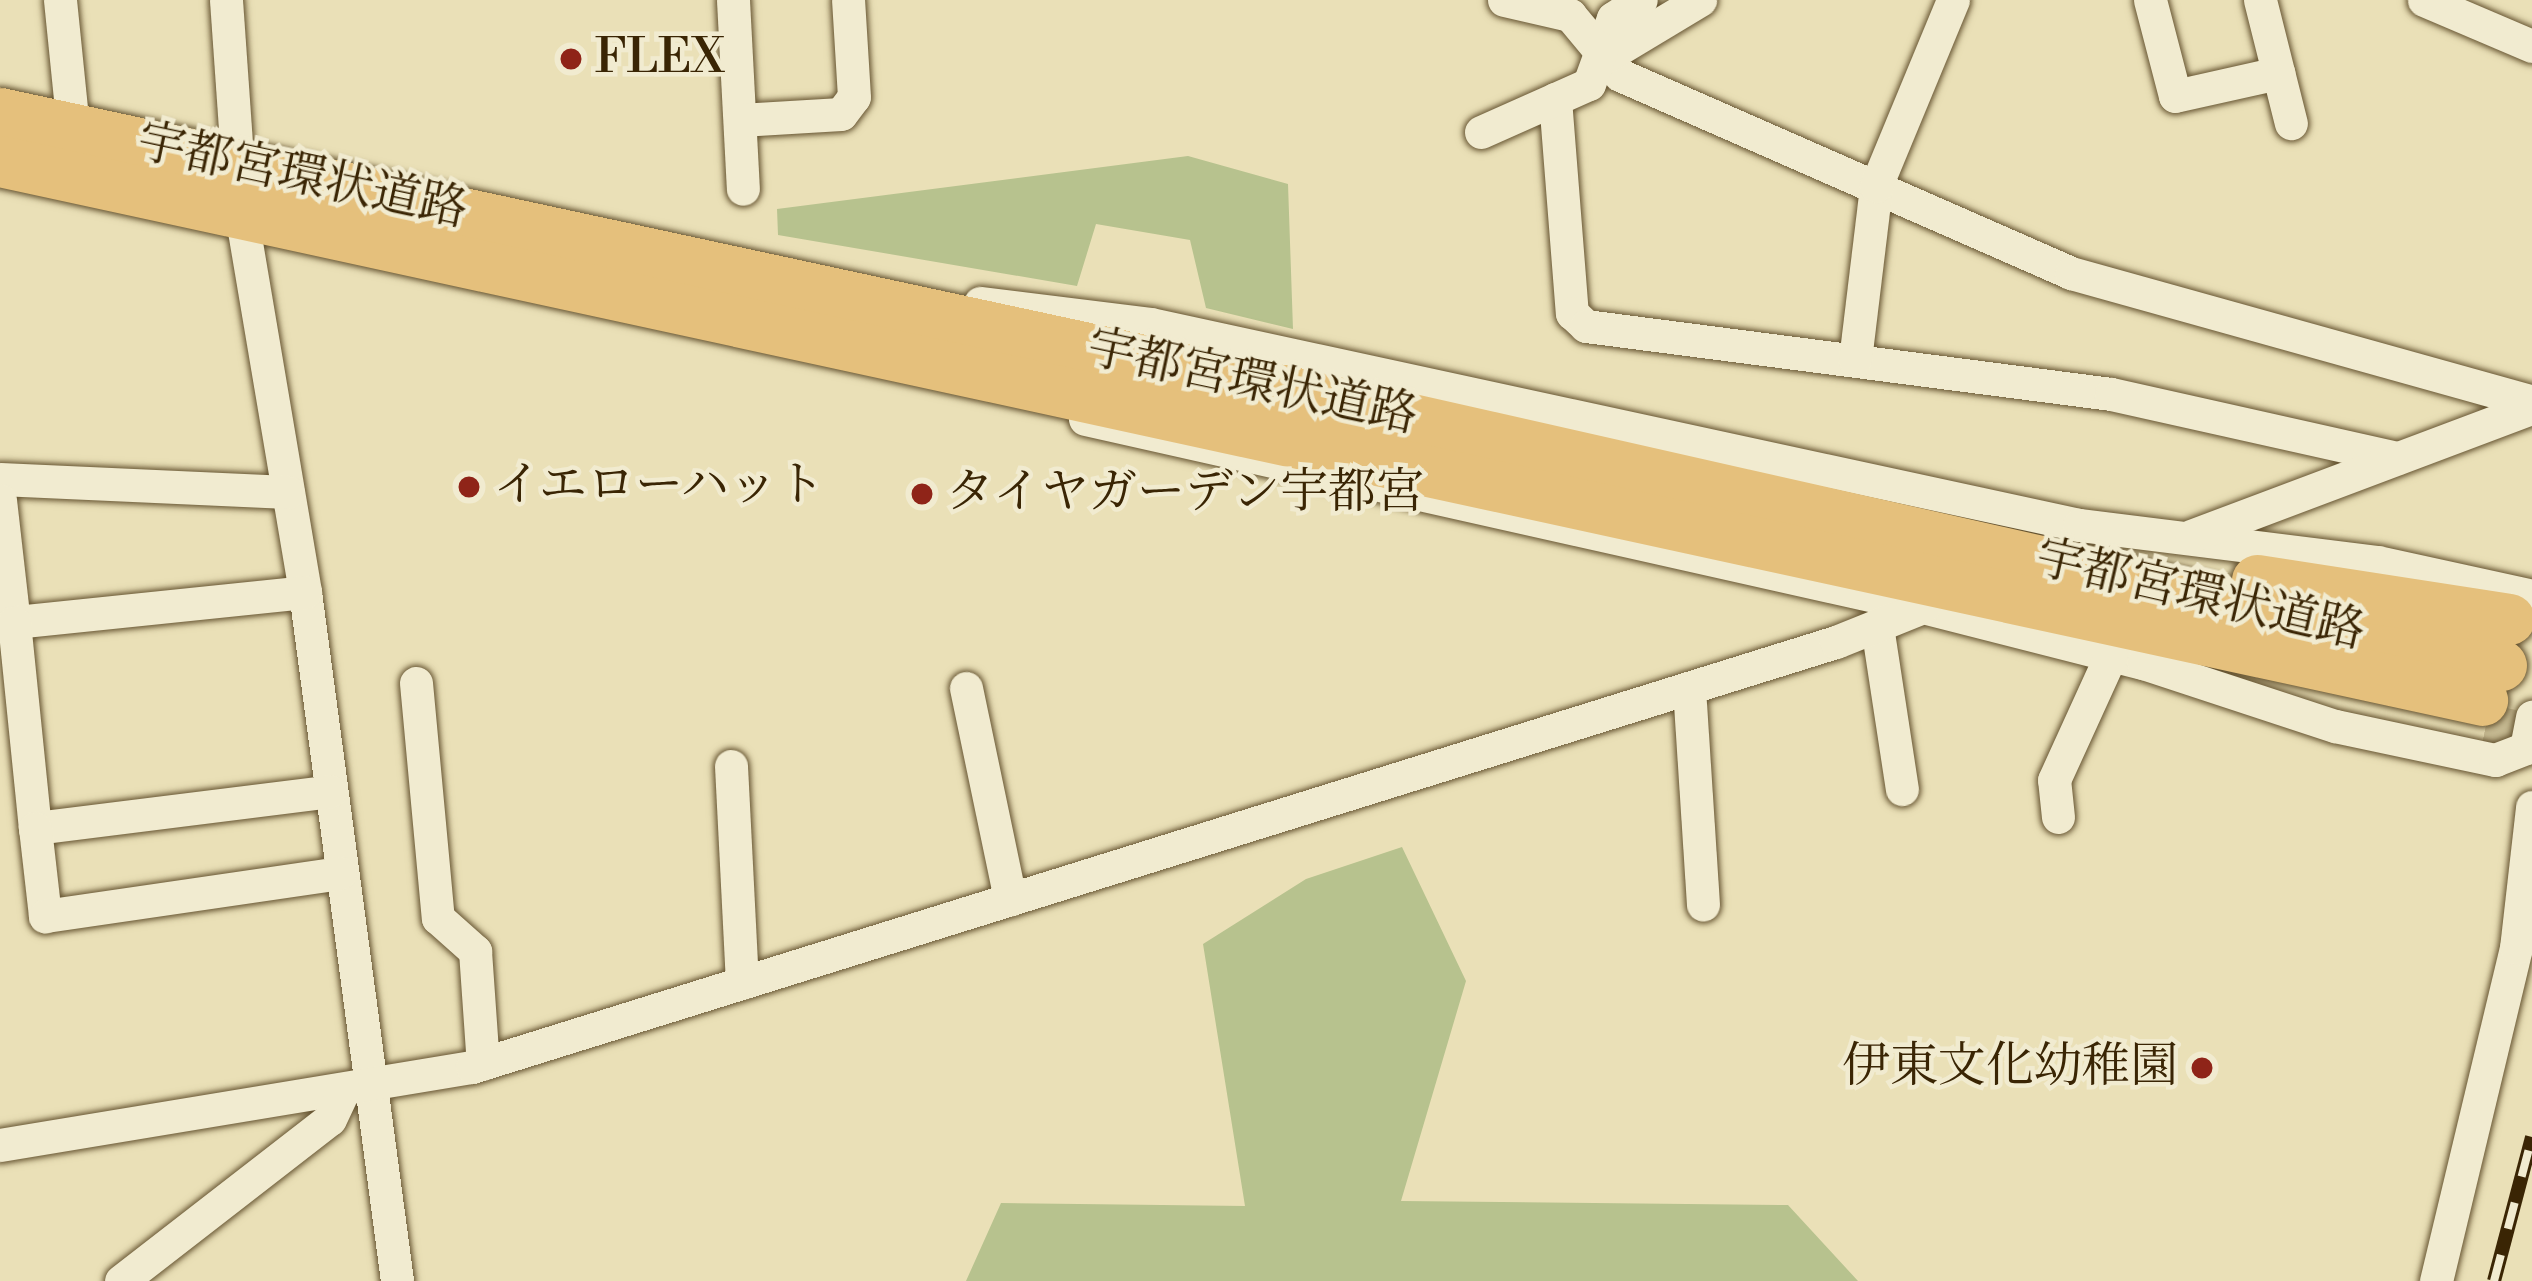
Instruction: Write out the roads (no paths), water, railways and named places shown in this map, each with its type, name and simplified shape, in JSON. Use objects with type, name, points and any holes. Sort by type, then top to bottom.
[{"type":"main road","name":"宇都宮環状道路","points":[[0,113],[239,162],[748,295],[2158,608],[2512,693]]},
{"type":"main road","name":"宇都宮環状道路","points":[[0,161],[241,213],[748,295]]},
{"type":"main road","points":[[2158,608],[2270,579],[2512,693]]},
{"type":"street","points":[[59,0],[73,129]]},
{"type":"street","points":[[226,0],[241,213],[305,592],[340,873],[355,1089],[397,1281]]},
{"type":"street","points":[[733,0],[743,189]]},
{"type":"street","points":[[740,120],[841,114],[854,97],[848,0]]},
{"type":"street","points":[[1504,0],[1570,15],[1621,75],[2071,273],[2532,405]]},
{"type":"street","points":[[1481,132],[1589,84],[1605,57],[1613,18],[1641,0]]},
{"type":"street","points":[[1605,57],[1700,0]]},
{"type":"street","points":[[1855,360],[1876,186],[1953,0]]},
{"type":"street","points":[[2150,0],[2176,96],[2278,73]]},
{"type":"street","points":[[2260,0],[2291,123]]},
{"type":"street","points":[[2424,0],[2532,46]]},
{"type":"street","points":[[1555,99],[1572,313],[1586,326],[2111,394],[2397,458]]},
{"type":"street","points":[[748,295],[1150,325],[2079,525],[2378,562],[2512,693],[2495,760],[2335,726],[2111,655],[1923,607],[1136,435],[748,295]]},
{"type":"street","points":[[2188,538],[2532,405]]},
{"type":"street","points":[[0,478],[288,492]]},
{"type":"street","points":[[0,500],[45,916],[340,873]]},
{"type":"street","points":[[14,622],[305,592]]},
{"type":"street","points":[[0,1145],[483,1064],[1689,688],[1923,607]]},
{"type":"street","points":[[1876,626],[1901,789]]},
{"type":"street","points":[[2058,817],[2054,780],[2111,655]]},
{"type":"street","points":[[416,683],[438,918],[475,951],[483,1064]]},
{"type":"street","points":[[966,688],[1010,899]]},
{"type":"street","points":[[1689,688],[1703,905]]},
{"type":"street","points":[[731,766],[742,983]]},
{"type":"street","points":[[35,828],[330,791]]},
{"type":"street","points":[[2436,1281],[2516,948],[2532,807]]},
{"type":"street","points":[[121,1281],[330,1119],[355,1089]]},
{"type":"tunnel","points":[[2485,729],[2532,739]]},
{"type":"railway","points":[[2494,1281],[2532,1137]]},
{"type":"place","name":"FLEX","points":[[571,59]]},
{"type":"place","name":"イエローハット","points":[[469,487]]},
{"type":"place","name":"タイヤガーデン宇都宮","points":[[922,494]]},
{"type":"place","name":"伊東文化幼稚園","points":[[2202,1068]]}]
